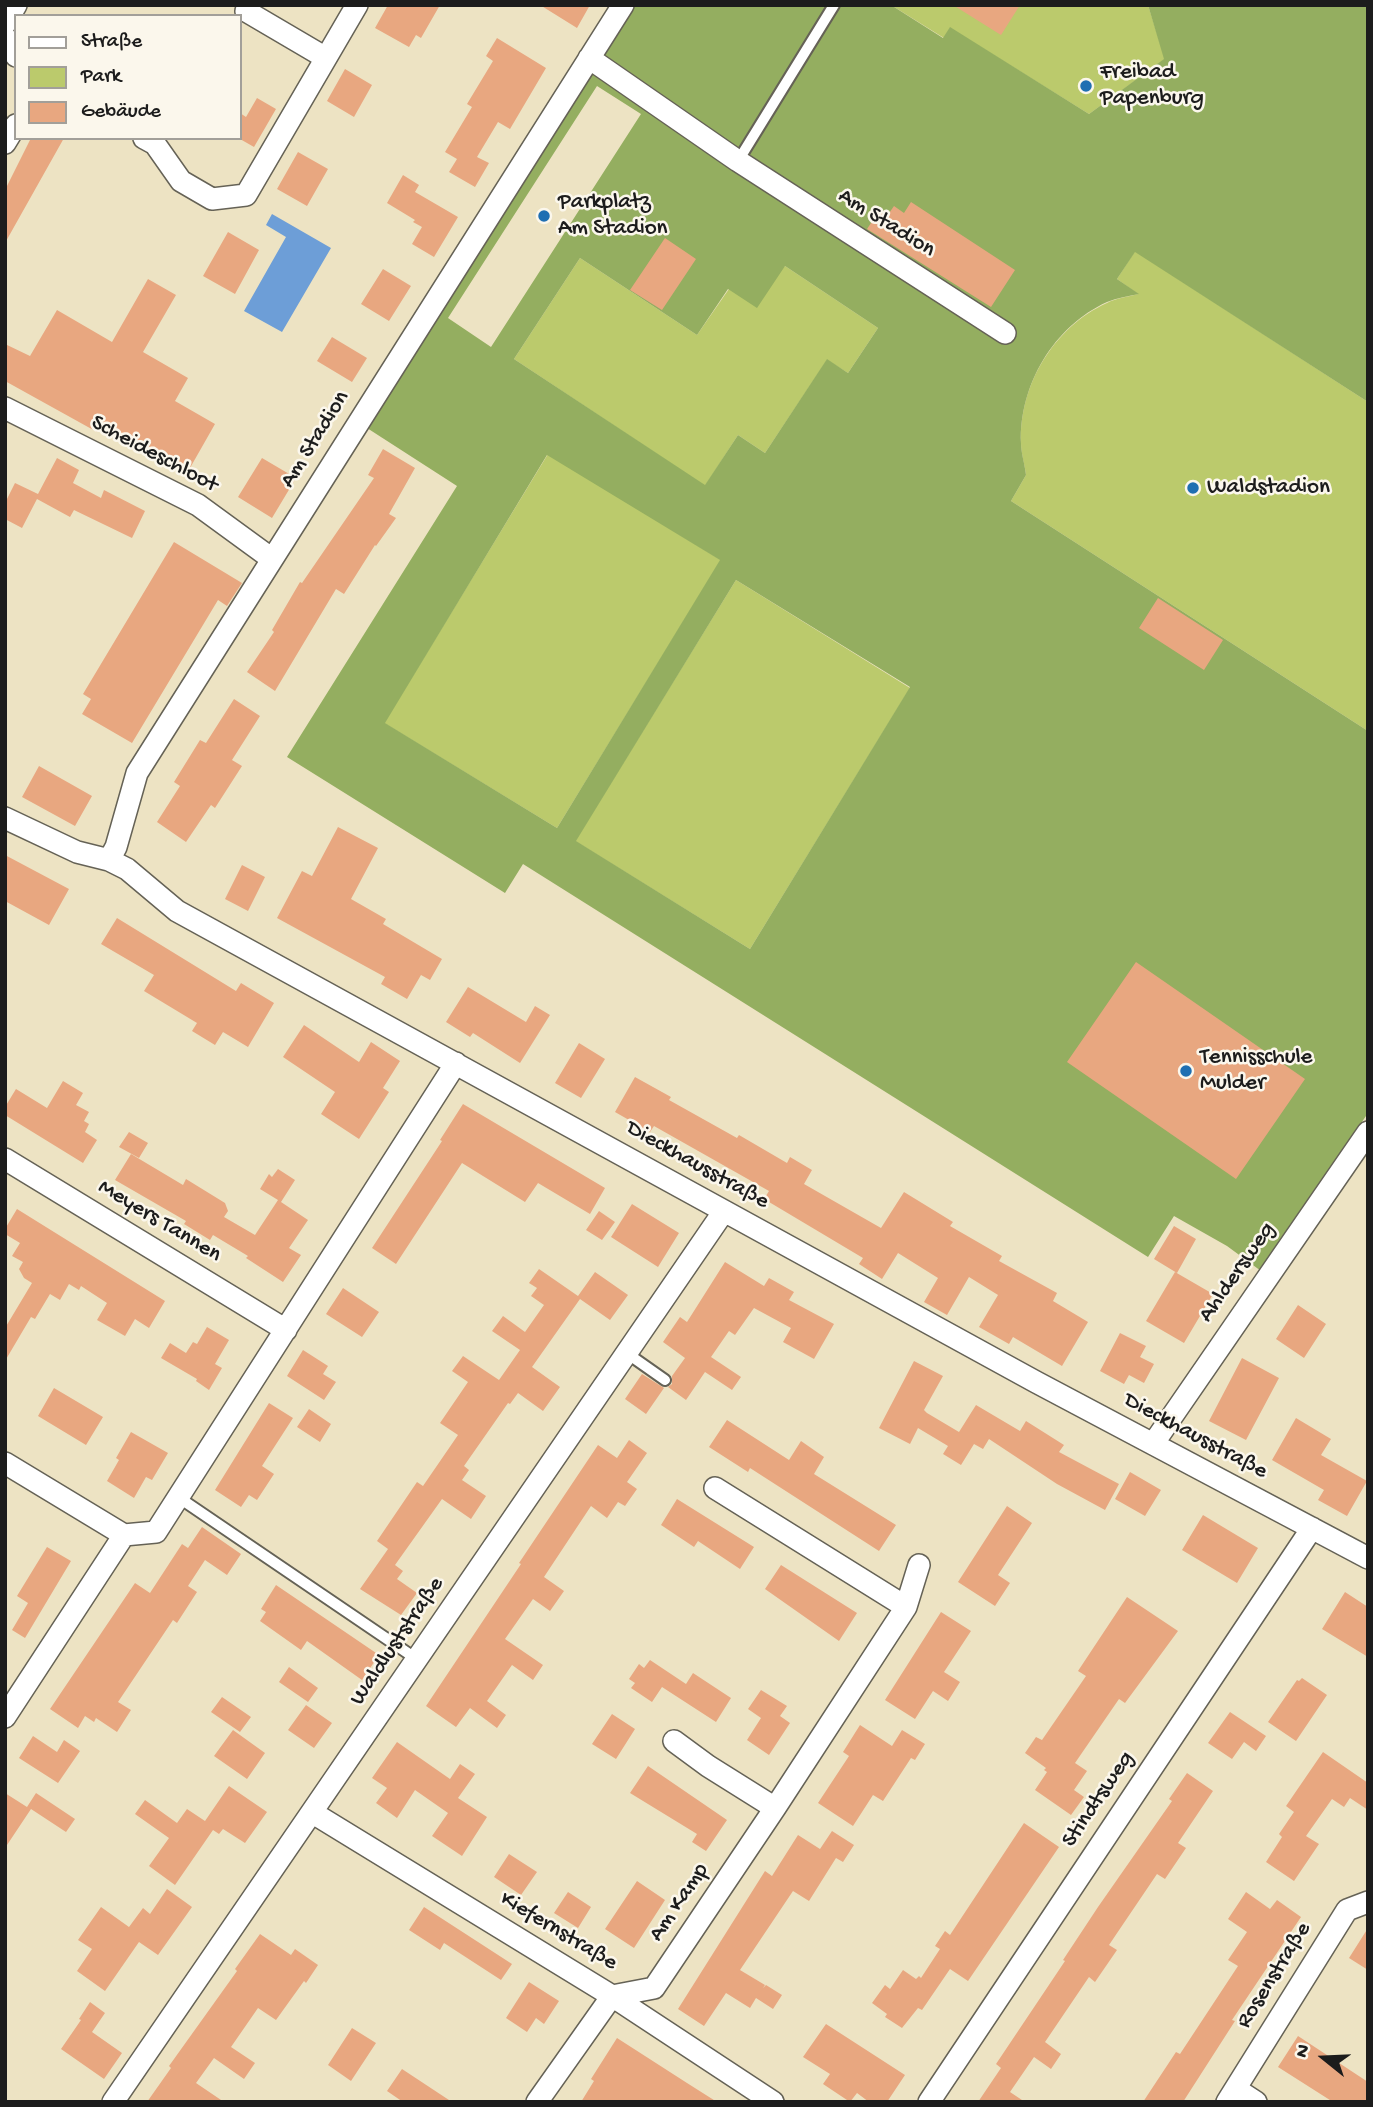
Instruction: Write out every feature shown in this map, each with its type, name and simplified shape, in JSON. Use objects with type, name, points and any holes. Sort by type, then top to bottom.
[{"type":"street","points":[[5,24],[16,5]]},
{"type":"street","points":[[148,140],[155,144],[181,181],[212,199],[246,195],[357,5]]},
{"type":"street","name":"Am Stadion","points":[[109,860],[116,847],[137,773],[623,5]]},
{"type":"street","points":[[246,10],[327,58]]},
{"type":"street","points":[[5,37],[14,53]]},
{"type":"street","name":"Am Stadion","points":[[589,58],[738,161],[1005,333]]},
{"type":"street","name":"Scheideschloot","points":[[5,408],[198,505],[272,559]]},
{"type":"street","name":"Dieckhausstraße","points":[[5,818],[77,852],[109,860],[127,869],[177,911],[724,1211],[1368,1558]]},
{"type":"street","points":[[5,1463],[124,1535],[156,1532],[456,1063]]},
{"type":"street","name":"Ahldersweg","points":[[1153,1444],[1368,1132]]},
{"type":"street","name":"Meyers Tannen","points":[[5,1159],[286,1330]]},
{"type":"street","name":"Waldluststraße","points":[[113,2102],[724,1211]]},
{"type":"street","points":[[715,1488],[906,1607]]},
{"type":"street","name":"Stindtsweg","points":[[929,2102],[1312,1528]]},
{"type":"street","points":[[5,1717],[124,1535]]},
{"type":"street","name":"Am Kamp","points":[[612,1996],[654,1989],[906,1607],[919,1565]]},
{"type":"street","points":[[674,1741],[775,1808]]},
{"type":"street","name":"Kiefernstraße","points":[[313,1813],[612,1996],[773,2102]]},
{"type":"street","name":"Rosenstraße","points":[[1256,2102],[1232,2095],[1347,1910],[1368,1902]]},
{"type":"street","points":[[537,2102],[612,1996]]},
{"type":"lane","points":[[738,161],[834,5]]},
{"type":"lane","points":[[628,1354],[665,1380]]},
{"type":"lane","points":[[178,1497],[418,1660]]},
{"type":"green space","points":[[628,5],[891,5],[943,38],[950,27],[1089,114],[1164,59],[1148,5],[1368,5],[1368,402],[1135,252],[1117,279],[1139,294],[1107,302],[1071,326],[1043,360],[1033,379],[1022,421],[1021,447],[1026,475],[1011,501],[1368,731],[1368,1113],[1261,1271],[1227,1246],[1174,1216],[1148,1257],[523,864],[505,893],[287,757],[457,486],[367,428]],"holes":[[[597,86],[641,114],[491,347],[448,318]],[[580,258],[697,335],[728,289],[757,308],[785,266],[878,328],[848,373],[827,359],[765,453],[738,435],[705,485],[514,359]],[[547,455],[720,560],[557,828],[385,723]],[[736,580],[910,687],[750,949],[576,841]]]},
{"type":"green space","name":"Freibad Papenburg","points":[[891,5],[1148,5],[1165,59],[1089,114],[950,28],[944,38]]},
{"type":"green space","name":"Waldstadion","points":[[1135,251],[1368,402],[1368,731],[1011,501],[1026,475],[1021,447],[1022,421],[1033,380],[1043,360],[1071,327],[1107,303],[1138,294],[1117,279]]},
{"type":"green space","points":[[580,258],[697,335],[729,289],[785,266],[878,328],[848,373],[827,360],[765,453],[738,435],[705,486],[514,359]]},
{"type":"green space","points":[[548,454],[721,560],[557,828],[384,723]]},
{"type":"green space","points":[[736,580],[910,688],[750,949],[575,841]]},
{"type":"water","points":[[272,214],[331,248],[282,332],[244,311],[286,237],[266,225]]},
{"type":"building","points":[[388,5],[440,5],[421,38],[416,35],[409,47],[375,28]]},
{"type":"building","points":[[540,5],[590,5],[577,28]]},
{"type":"building","points":[[953,5],[1020,5],[1001,35]]},
{"type":"building","points":[[497,38],[546,68],[510,129],[498,122],[477,157],[489,163],[475,187],[449,172],[457,159],[445,152],[472,107],[467,104],[493,61],[486,56]]},
{"type":"building","points":[[345,69],[372,85],[354,117],[327,101]]},
{"type":"building","points":[[257,98],[276,109],[254,147],[242,140],[242,114],[246,117]]},
{"type":"building","points":[[30,140],[63,140],[5,243],[5,190]]},
{"type":"building","points":[[298,152],[328,169],[307,206],[277,189]]},
{"type":"building","points":[[403,175],[419,185],[415,192],[458,217],[434,257],[412,244],[422,227],[387,203]]},
{"type":"building","points":[[911,202],[1015,270],[991,307],[867,229],[879,211],[887,216],[894,206],[904,213]]},
{"type":"building","points":[[228,232],[259,250],[235,294],[203,276]]},
{"type":"building","points":[[665,238],[696,259],[662,310],[630,290]]},
{"type":"building","points":[[383,269],[411,286],[389,321],[361,304]]},
{"type":"building","points":[[148,279],[176,295],[143,352],[188,378],[175,401],[215,424],[186,475],[102,424],[97,432],[5,381],[5,344],[30,356],[57,310],[112,342]]},
{"type":"building","points":[[332,337],[367,358],[352,382],[317,361]]},
{"type":"building","points":[[383,449],[415,468],[389,514],[396,518],[344,594],[336,589],[275,691],[247,672],[274,632],[272,630],[300,582],[302,583],[374,478],[368,475]]},
{"type":"building","points":[[57,458],[79,470],[73,483],[101,498],[104,490],[145,511],[132,538],[74,510],[70,517],[37,499],[22,528],[5,519],[5,503],[15,483],[38,494]]},
{"type":"building","points":[[262,458],[296,478],[272,518],[238,497]]},
{"type":"building","points":[[174,542],[242,583],[227,606],[218,600],[132,743],[82,714],[91,699],[83,694]]},
{"type":"building","points":[[1158,598],[1223,640],[1204,670],[1139,628]]},
{"type":"building","points":[[234,699],[260,716],[232,760],[242,766],[215,808],[211,805],[186,842],[157,822],[180,786],[174,782],[200,740],[206,743]]},
{"type":"building","points":[[39,766],[92,796],[75,826],[22,797]]},
{"type":"building","points":[[338,827],[378,848],[351,899],[386,919],[383,924],[442,959],[430,980],[421,975],[407,999],[381,984],[385,977],[277,918],[302,871],[312,876]]},
{"type":"building","points":[[5,855],[69,889],[49,925],[5,901]]},
{"type":"building","points":[[242,865],[265,877],[248,911],[225,899]]},
{"type":"building","points":[[117,918],[236,991],[241,983],[274,1003],[248,1047],[223,1032],[215,1045],[192,1031],[197,1023],[144,991],[154,975],[101,944]]},
{"type":"building","name":"Tennisschule Mulder","points":[[1136,962],[1305,1079],[1236,1179],[1067,1062]]},
{"type":"building","points":[[468,987],[526,1022],[535,1006],[550,1015],[520,1063],[473,1033],[470,1037],[446,1022]]},
{"type":"building","points":[[304,1025],[359,1062],[371,1042],[400,1061],[383,1088],[389,1092],[359,1139],[321,1114],[335,1092],[283,1057]]},
{"type":"building","points":[[579,1043],[605,1059],[581,1098],[555,1083]]},
{"type":"building","points":[[635,1077],[671,1097],[669,1100],[737,1138],[739,1135],[787,1163],[790,1157],[812,1170],[804,1184],[881,1228],[904,1192],[953,1222],[950,1226],[1002,1256],[999,1261],[1057,1293],[1053,1301],[1088,1322],[1062,1366],[1013,1337],[1009,1344],[979,1327],[998,1295],[969,1277],[947,1315],[924,1302],[938,1278],[898,1253],[882,1279],[859,1264],[863,1258],[764,1199],[769,1191],[654,1126],[650,1132],[615,1112]]},
{"type":"building","points":[[63,1081],[83,1093],[76,1105],[89,1112],[84,1121],[89,1124],[85,1132],[97,1140],[83,1163],[5,1115],[5,1107],[16,1089],[47,1108]]},
{"type":"building","points":[[463,1104],[605,1188],[590,1214],[538,1183],[525,1202],[462,1163],[396,1264],[372,1248]]},
{"type":"building","points":[[129,1132],[148,1143],[139,1158],[119,1147]]},
{"type":"building","points":[[131,1154],[183,1185],[186,1179],[225,1203],[228,1211],[224,1217],[255,1235],[278,1200],[260,1189],[269,1174],[272,1177],[278,1169],[295,1180],[281,1202],[308,1220],[289,1248],[301,1255],[283,1282],[246,1258],[248,1256],[213,1235],[210,1240],[184,1224],[186,1221],[115,1180]]},
{"type":"building","points":[[632,1204],[679,1233],[658,1267],[611,1237]]},
{"type":"building","points":[[17,1209],[165,1301],[149,1328],[135,1319],[125,1336],[97,1320],[107,1303],[81,1286],[79,1290],[69,1284],[60,1300],[50,1294],[35,1319],[31,1317],[5,1361],[5,1328],[32,1283],[24,1278],[19,1269],[23,1262],[12,1256],[20,1243],[5,1234],[5,1229]]},
{"type":"building","points":[[599,1211],[615,1222],[602,1240],[586,1230]]},
{"type":"building","points":[[1174,1226],[1196,1239],[1177,1273],[1154,1259]]},
{"type":"building","points":[[725,1262],[764,1286],[769,1278],[794,1292],[789,1300],[834,1324],[814,1359],[783,1342],[791,1328],[754,1308],[735,1335],[729,1331],[711,1357],[741,1377],[732,1390],[705,1372],[686,1400],[668,1387],[672,1384],[672,1376],[685,1358],[663,1342],[680,1317],[687,1322]]},
{"type":"building","points":[[539,1269],[578,1296],[595,1272],[628,1295],[610,1320],[580,1299],[532,1367],[560,1387],[543,1411],[518,1393],[464,1466],[469,1470],[462,1480],[486,1496],[471,1519],[442,1499],[395,1565],[403,1571],[397,1579],[417,1593],[401,1615],[360,1589],[388,1549],[377,1541],[417,1482],[423,1486],[458,1435],[440,1423],[468,1382],[452,1371],[463,1356],[499,1380],[520,1350],[492,1331],[503,1316],[525,1332],[544,1305],[531,1296],[537,1288],[529,1283]]},
{"type":"building","points":[[1175,1272],[1213,1294],[1184,1343],[1146,1321]]},
{"type":"building","points":[[343,1288],[379,1312],[362,1337],[326,1314]]},
{"type":"building","points":[[1298,1305],[1326,1324],[1304,1358],[1276,1339]]},
{"type":"building","points":[[207,1327],[229,1340],[215,1364],[222,1368],[209,1390],[196,1381],[197,1379],[161,1358],[170,1343],[186,1353],[193,1342],[197,1344]]},
{"type":"building","points":[[1120,1333],[1146,1346],[1140,1357],[1154,1364],[1144,1383],[1129,1375],[1124,1384],[1100,1371]]},
{"type":"building","points":[[303,1350],[328,1366],[323,1374],[336,1382],[324,1400],[287,1376]]},
{"type":"building","points":[[1242,1358],[1279,1378],[1246,1440],[1209,1421]]},
{"type":"building","points":[[914,1361],[943,1376],[924,1410],[927,1413],[959,1432],[976,1405],[1020,1431],[1026,1421],[1064,1445],[1059,1452],[1119,1484],[1105,1510],[1057,1484],[989,1439],[983,1449],[974,1444],[961,1465],[943,1454],[948,1446],[918,1428],[910,1444],[879,1428]]},
{"type":"building","points":[[642,1374],[664,1388],[646,1414],[625,1399]]},
{"type":"building","points":[[54,1388],[103,1417],[86,1445],[38,1416]]},
{"type":"building","points":[[269,1403],[293,1418],[262,1466],[274,1474],[257,1500],[249,1495],[241,1507],[215,1490]]},
{"type":"building","points":[[309,1409],[331,1424],[320,1442],[297,1427]]},
{"type":"building","points":[[1296,1418],[1331,1439],[1321,1455],[1367,1481],[1347,1516],[1318,1500],[1324,1490],[1272,1460]]},
{"type":"building","points":[[727,1420],[789,1460],[801,1441],[824,1457],[814,1474],[896,1525],[879,1551],[750,1468],[748,1472],[709,1447]]},
{"type":"building","points":[[131,1432],[168,1453],[152,1480],[146,1477],[134,1498],[107,1481]]},
{"type":"building","points":[[629,1440],[647,1453],[627,1482],[637,1489],[625,1506],[618,1502],[607,1518],[591,1506],[544,1577],[564,1591],[550,1611],[533,1599],[505,1639],[543,1665],[533,1680],[512,1665],[487,1701],[506,1715],[497,1728],[470,1708],[456,1727],[426,1706],[598,1445],[617,1458]]},
{"type":"building","points":[[1130,1472],[1161,1490],[1145,1516],[1115,1499]]},
{"type":"building","points":[[677,1499],[754,1547],[740,1569],[698,1541],[694,1547],[661,1525]]},
{"type":"building","points":[[1007,1506],[1032,1523],[998,1575],[1010,1583],[995,1606],[958,1582]]},
{"type":"building","points":[[1203,1515],[1258,1548],[1237,1583],[1182,1550]]},
{"type":"building","points":[[202,1527],[241,1554],[227,1575],[205,1560],[188,1586],[197,1592],[177,1623],[173,1620],[118,1702],[131,1710],[117,1732],[96,1718],[94,1722],[85,1716],[78,1728],[50,1709],[135,1583],[150,1593],[182,1544],[188,1548]]},
{"type":"building","points":[[47,1547],[71,1561],[25,1638],[12,1630],[28,1603],[17,1596]]},
{"type":"building","points":[[781,1565],[857,1613],[839,1641],[765,1589]]},
{"type":"building","points":[[276,1585],[379,1655],[362,1680],[307,1641],[301,1650],[260,1621],[266,1612],[261,1609]]},
{"type":"building","points":[[1345,1592],[1368,1607],[1368,1657],[1322,1629]]},
{"type":"building","points":[[1127,1597],[1178,1631],[1125,1703],[1119,1699],[1075,1763],[1087,1771],[1074,1790],[1084,1797],[1071,1815],[1035,1790],[1047,1772],[1044,1770],[1046,1768],[1025,1753],[1036,1737],[1042,1740],[1086,1676],[1078,1671]]},
{"type":"building","points":[[941,1612],[971,1631],[944,1672],[960,1682],[948,1701],[933,1691],[915,1719],[885,1700]]},
{"type":"building","points":[[650,1660],[686,1684],[693,1673],[731,1698],[716,1722],[662,1687],[652,1702],[631,1688],[635,1683],[629,1679],[639,1664],[644,1668]]},
{"type":"building","points":[[289,1667],[318,1688],[308,1702],[279,1682]]},
{"type":"building","points":[[1302,1678],[1327,1695],[1296,1741],[1268,1722],[1297,1680]]},
{"type":"building","points":[[761,1690],[787,1706],[780,1716],[790,1723],[769,1755],[747,1740],[761,1718],[748,1709]]},
{"type":"building","points":[[222,1697],[251,1717],[240,1732],[211,1712]]},
{"type":"building","points":[[306,1705],[332,1723],[314,1748],[288,1730]]},
{"type":"building","points":[[1230,1712],[1266,1736],[1256,1751],[1244,1742],[1232,1759],[1208,1743]]},
{"type":"building","points":[[612,1714],[635,1729],[616,1759],[592,1744]]},
{"type":"building","points":[[860,1725],[892,1746],[902,1730],[925,1744],[915,1760],[911,1758],[883,1801],[873,1795],[853,1826],[818,1803],[849,1756],[843,1752]]},
{"type":"building","points":[[233,1730],[265,1753],[247,1779],[214,1756]]},
{"type":"building","points":[[33,1736],[57,1752],[64,1740],[80,1751],[58,1783],[19,1758]]},
{"type":"building","points":[[397,1742],[450,1779],[460,1764],[475,1774],[458,1798],[487,1817],[462,1856],[432,1836],[448,1813],[415,1790],[397,1818],[376,1803],[387,1788],[372,1778]]},
{"type":"building","points":[[1323,1752],[1368,1783],[1368,1810],[1350,1798],[1344,1807],[1332,1799],[1306,1836],[1319,1844],[1294,1881],[1266,1862],[1282,1837],[1279,1834],[1294,1812],[1286,1806]]},
{"type":"building","points":[[648,1766],[727,1820],[706,1851],[692,1842],[697,1834],[630,1793]]},
{"type":"building","points":[[1187,1773],[1213,1791],[1178,1843],[1186,1848],[1165,1879],[1157,1874],[1109,1945],[1117,1950],[1095,1982],[1089,1977],[1045,2042],[1061,2054],[1051,2069],[1034,2057],[1010,2092],[1025,2102],[978,2102],[1001,2068],[996,2064],[1098,1907],[1172,1801],[1169,1799]]},
{"type":"building","points":[[229,1786],[267,1812],[245,1843],[223,1829],[219,1834],[213,1830],[175,1885],[149,1866],[169,1838],[135,1814],[145,1800],[177,1823],[187,1809],[205,1821]]},
{"type":"building","points":[[5,1793],[27,1807],[36,1793],[75,1819],[66,1832],[31,1809],[5,1848]]},
{"type":"building","points":[[1024,1823],[1059,1847],[968,1981],[950,1969],[922,2010],[918,2008],[902,2028],[885,2017],[887,2014],[872,2003],[885,1985],[890,1989],[903,1970],[916,1979],[919,1976],[921,1978],[940,1949],[935,1946],[945,1931],[950,1935]]},
{"type":"building","points":[[832,1831],[854,1845],[843,1862],[836,1858],[809,1901],[793,1891],[740,1970],[765,1985],[763,1988],[766,1985],[782,1995],[773,2009],[756,1998],[750,2008],[726,1993],[704,2026],[678,2009],[765,1871],[772,1876],[798,1835],[820,1849]]},
{"type":"building","points":[[509,1854],[537,1872],[521,1895],[494,1877]]},
{"type":"building","points":[[637,1881],[665,1900],[634,1948],[605,1929]]},
{"type":"building","points":[[167,1889],[192,1907],[158,1955],[139,1942],[105,1991],[77,1971],[92,1949],[78,1940],[101,1907],[129,1927],[143,1908],[150,1914]]},
{"type":"building","points":[[568,1892],[591,1907],[578,1928],[554,1913]]},
{"type":"building","points":[[1246,1892],[1270,1909],[1277,1900],[1301,1917],[1232,2020],[1235,2021],[1183,2102],[1143,2102],[1176,2052],[1180,2054],[1238,1966],[1228,1960],[1247,1932],[1228,1919]]},
{"type":"building","points":[[424,1907],[512,1964],[501,1980],[444,1943],[440,1950],[409,1930]]},
{"type":"building","points":[[1368,1928],[1368,1970],[1349,1958]]},
{"type":"building","points":[[260,1934],[291,1955],[295,1949],[318,1965],[276,2020],[258,2008],[231,2047],[255,2063],[244,2079],[214,2058],[196,2083],[224,2102],[147,2102],[171,2068],[169,2066]]},
{"type":"building","points":[[529,1982],[559,2001],[544,2024],[536,2018],[527,2032],[506,2018]]},
{"type":"building","points":[[90,2002],[105,2013],[92,2032],[122,2053],[104,2079],[61,2049]]},
{"type":"building","points":[[826,2024],[905,2075],[887,2102],[869,2102],[857,2093],[850,2102],[823,2084],[830,2074],[803,2057]]},
{"type":"building","points":[[352,2028],[376,2043],[351,2081],[328,2065]]},
{"type":"building","points":[[1298,2036],[1368,2082],[1368,2102],[1333,2102],[1278,2067]]},
{"type":"building","points":[[617,2038],[717,2102],[581,2102],[594,2081],[591,2079]]},
{"type":"building","points":[[402,2069],[452,2102],[403,2102],[387,2091]]},
{"type":"place","name":"Freibad Papenburg","points":[[1086,86]]},
{"type":"place","name":"Parkplatz Am Stadion","points":[[544,216]]},
{"type":"place","name":"Waldstadion","points":[[1193,488]]},
{"type":"place","name":"Tennisschule Mulder","points":[[1186,1071]]}]
